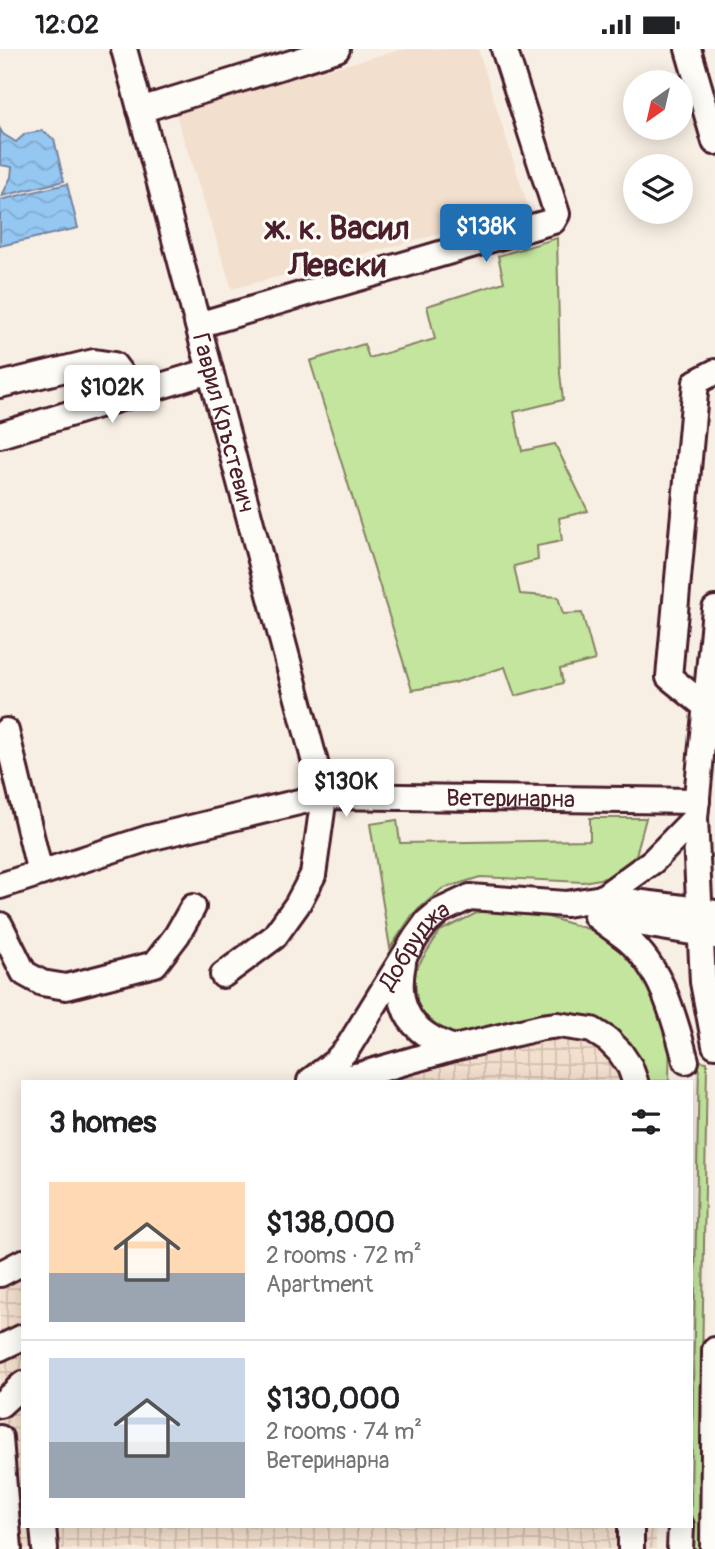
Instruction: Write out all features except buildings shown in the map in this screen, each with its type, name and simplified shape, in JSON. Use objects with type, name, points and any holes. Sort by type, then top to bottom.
[{"type":"street","name":"Гаврил Кръстевич","points":[[124,49],[324,796]]},
{"type":"street","points":[[140,110],[337,49]]},
{"type":"street","points":[[198,325],[553,221],[556,214],[503,49]]},
{"type":"street","points":[[688,49],[715,142]]},
{"type":"street","points":[[0,385],[94,362],[114,365],[136,394]]},
{"type":"street","points":[[0,435],[210,371]]},
{"type":"street","points":[[705,706],[669,677],[696,382],[715,372]]},
{"type":"street","points":[[686,1071],[704,982],[707,923],[696,809],[715,609]]},
{"type":"street","points":[[6,731],[40,873]]},
{"type":"street","points":[[223,975],[274,937],[297,905],[313,875],[324,796]]},
{"type":"street","name":"Ветеринарна","points":[[0,885],[149,838],[324,796],[696,809]]},
{"type":"street","points":[[696,809],[708,861],[715,874]]},
{"type":"street","points":[[599,907],[653,861],[696,809]]},
{"type":"street","name":"Добруджа","points":[[311,1080],[347,1049],[416,937],[440,911],[470,897],[599,907]]},
{"type":"street","points":[[0,925],[24,974],[42,983],[66,987],[155,964],[177,935],[193,907]]},
{"type":"street","points":[[599,907],[707,923]]},
{"type":"street","points":[[599,907],[658,977],[671,1008],[686,1071]]},
{"type":"street","points":[[404,957],[400,994],[409,1017],[427,1037],[454,1048]]},
{"type":"street","points":[[704,982],[715,1045]]},
{"type":"street","points":[[336,1080],[361,1078],[454,1048],[558,1025],[593,1030],[608,1040],[630,1067],[635,1080]]},
{"type":"street","points":[[0,1348],[21,1338]]},
{"type":"street","points":[[713,1549],[715,1350]]},
{"type":"street","points":[[0,1405],[21,1386]]},
{"type":"street","points":[[0,1438],[9,1549]]},
{"type":"street","points":[[43,1528],[45,1549]]},
{"type":"street","points":[[631,1528],[631,1549]]},
{"type":"street","points":[[680,1549],[681,1528]]},
{"type":"shaded area","points":[[405,49],[478,49],[529,210],[232,289],[174,109]]},
{"type":"shaded area","points":[[488,996],[620,1002],[654,1080],[346,1080]]},
{"type":"shaded area","points":[[21,1272],[21,1528],[656,1528],[656,1549],[0,1549],[0,1285]]},
{"type":"green space","points":[[557,238],[563,400],[514,412],[522,451],[555,444],[588,511],[559,518],[562,541],[537,546],[538,560],[514,566],[520,594],[558,597],[563,614],[582,613],[595,660],[560,669],[563,683],[515,696],[505,667],[454,683],[412,690],[310,361],[364,344],[369,358],[435,339],[427,306],[504,282],[498,256]]},
{"type":"green space","points":[[590,818],[646,818],[635,859],[611,877],[583,882],[480,877],[442,889],[413,914],[390,948],[370,824],[397,820],[400,843],[590,840]]},
{"type":"green space","points":[[487,908],[541,915],[598,932],[639,966],[670,1032],[669,1080],[647,1080],[629,1050],[604,1022],[556,1015],[485,1034],[450,1035],[418,1010],[414,972],[440,931]]},
{"type":"green space","points":[[699,1061],[707,1062],[699,1549],[690,1549],[690,1528],[693,1528]]},
{"type":"water","points":[[0,129],[16,142],[25,134],[42,131],[54,139],[64,181],[2,196],[11,177],[12,167],[0,165]]},
{"type":"water","points":[[67,184],[78,228],[0,246],[0,200]]},
{"type":"district","name":"ж. к. Васил Левски","points":[[337,248]]}]
